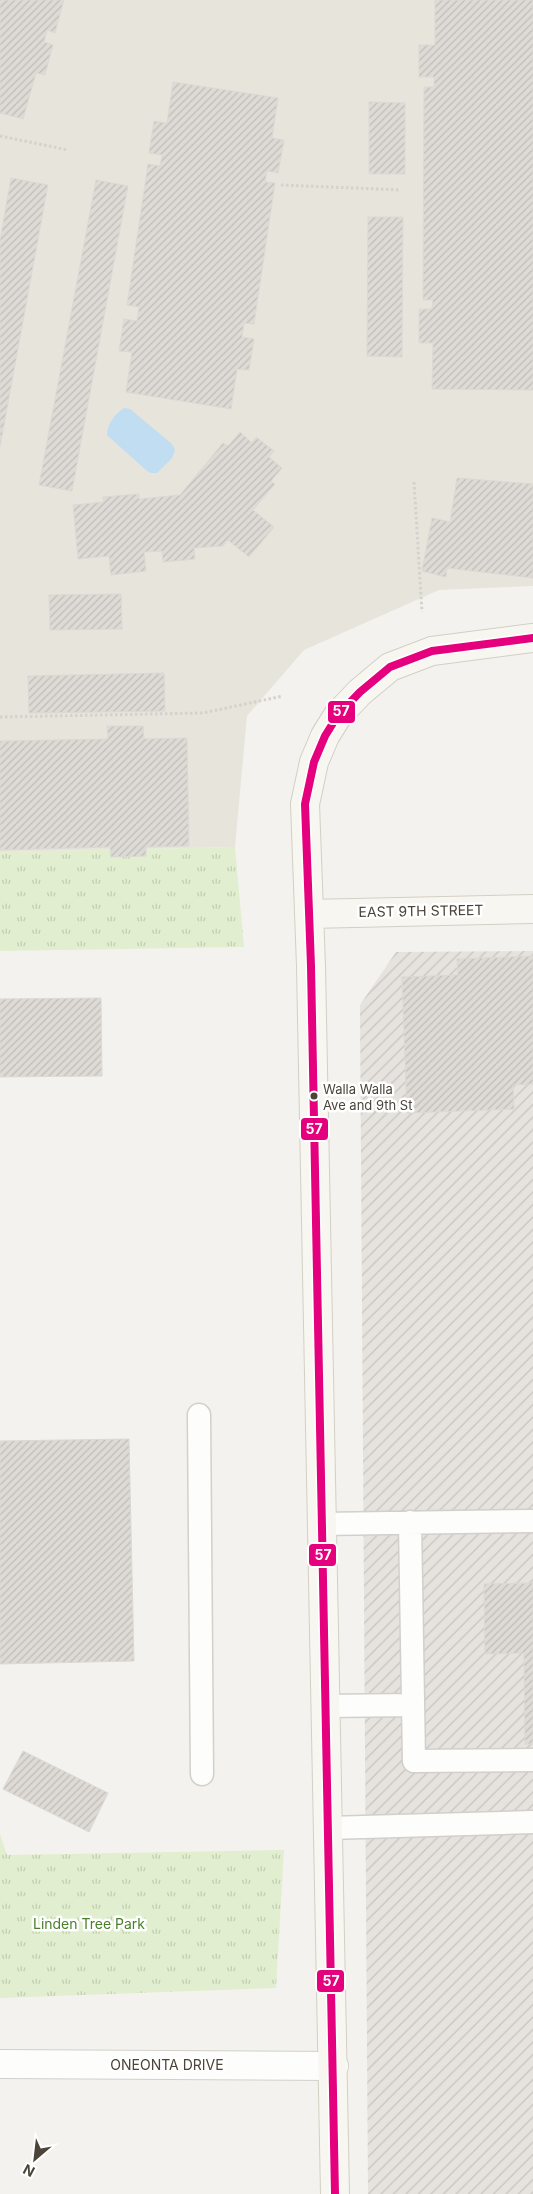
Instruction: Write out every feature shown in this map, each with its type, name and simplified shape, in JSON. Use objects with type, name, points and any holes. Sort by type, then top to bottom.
[{"type":"street","points":[[335,2194],[329,1828],[305,804],[314,762],[325,736],[338,715],[360,692],[390,666],[432,651],[533,638]]},
{"type":"street","name":"EAST 9TH STREET","points":[[309,914],[533,908]]},
{"type":"street","name":"ONEONTA DRIVE","points":[[0,2064],[334,2066]]},
{"type":"lane","points":[[199,1415],[202,1774]]},
{"type":"lane","points":[[322,1524],[533,1521]]},
{"type":"lane","points":[[410,1522],[414,1761],[533,1760]]},
{"type":"lane","points":[[326,1706],[413,1705]]},
{"type":"lane","points":[[329,1828],[533,1822]]},
{"type":"path","points":[[0,136],[68,150]]},
{"type":"path","points":[[281,185],[401,190]]},
{"type":"path","points":[[414,482],[422,612]]},
{"type":"path","points":[[0,717],[202,713],[283,696]]},
{"type":"shaded area","points":[[0,0],[533,0],[533,586],[439,590],[304,650],[247,716],[235,847],[0,852]]},
{"type":"shaded area","points":[[533,951],[533,2194],[368,2194],[360,1005],[396,952]]},
{"type":"green space","points":[[235,847],[244,947],[0,951],[0,852]]},
{"type":"green space","name":"Linden Tree Park","points":[[0,1834],[7,1855],[284,1850],[276,1988],[0,1998]]},
{"type":"water","points":[[124,408],[130,409],[172,444],[175,450],[172,458],[157,473],[151,473],[146,470],[107,435],[108,427],[112,420]]},
{"type":"building","points":[[0,0],[64,0],[55,33],[47,30],[44,42],[53,45],[45,75],[36,73],[23,119],[0,113]]},
{"type":"building","points":[[435,0],[533,0],[533,390],[432,389],[433,343],[419,343],[419,309],[432,309],[433,300],[423,300],[424,87],[434,87],[434,77],[419,77],[419,45],[435,45]]},
{"type":"building","points":[[173,82],[278,98],[272,138],[284,140],[278,173],[267,171],[265,182],[275,183],[254,324],[244,323],[242,337],[254,339],[249,370],[237,369],[231,409],[126,392],[132,352],[119,351],[124,319],[137,321],[139,307],[127,305],[148,164],[160,166],[162,155],[149,153],[154,121],[167,123]]},
{"type":"building","points":[[369,102],[405,103],[405,174],[369,174]]},
{"type":"building","points":[[11,178],[48,185],[0,447],[0,240]]},
{"type":"building","points":[[96,180],[128,186],[72,491],[39,485]]},
{"type":"building","points":[[368,217],[403,217],[402,357],[367,356]]},
{"type":"building","points":[[240,432],[252,443],[256,437],[274,451],[269,457],[282,468],[271,481],[275,484],[253,510],[274,527],[249,557],[228,540],[223,546],[194,548],[195,559],[163,562],[162,551],[144,552],[146,571],[111,575],[109,556],[78,559],[73,505],[104,502],[103,497],[139,494],[139,499],[180,495],[223,443],[228,446]]},
{"type":"building","points":[[457,478],[533,484],[533,578],[447,568],[446,577],[422,571],[432,518],[450,522]]},
{"type":"building","points":[[121,594],[122,629],[50,630],[49,595]]},
{"type":"building","points":[[164,673],[165,711],[29,713],[28,676]]},
{"type":"building","points":[[107,726],[143,726],[144,739],[187,738],[189,846],[146,847],[146,856],[111,857],[110,847],[0,850],[0,741],[108,739]]},
{"type":"building","points":[[533,956],[533,1084],[513,1085],[514,1109],[407,1113],[402,977],[458,975],[457,959]]},
{"type":"building","points":[[101,998],[102,1076],[0,1077],[0,999]]},
{"type":"building","points":[[129,1439],[134,1661],[0,1664],[0,1441]]},
{"type":"building","points":[[533,1583],[533,1744],[525,1744],[524,1653],[485,1654],[484,1584]]},
{"type":"building","points":[[23,1751],[108,1793],[89,1832],[3,1789]]},
{"type":"transit line","name":"57","points":[[335,2194],[311,966],[305,804],[314,762],[325,736],[338,715],[360,692],[390,667],[432,651],[533,638]]},
{"type":"place","name":"Walla Walla Ave and 9th St","points":[[314,1096]]}]
